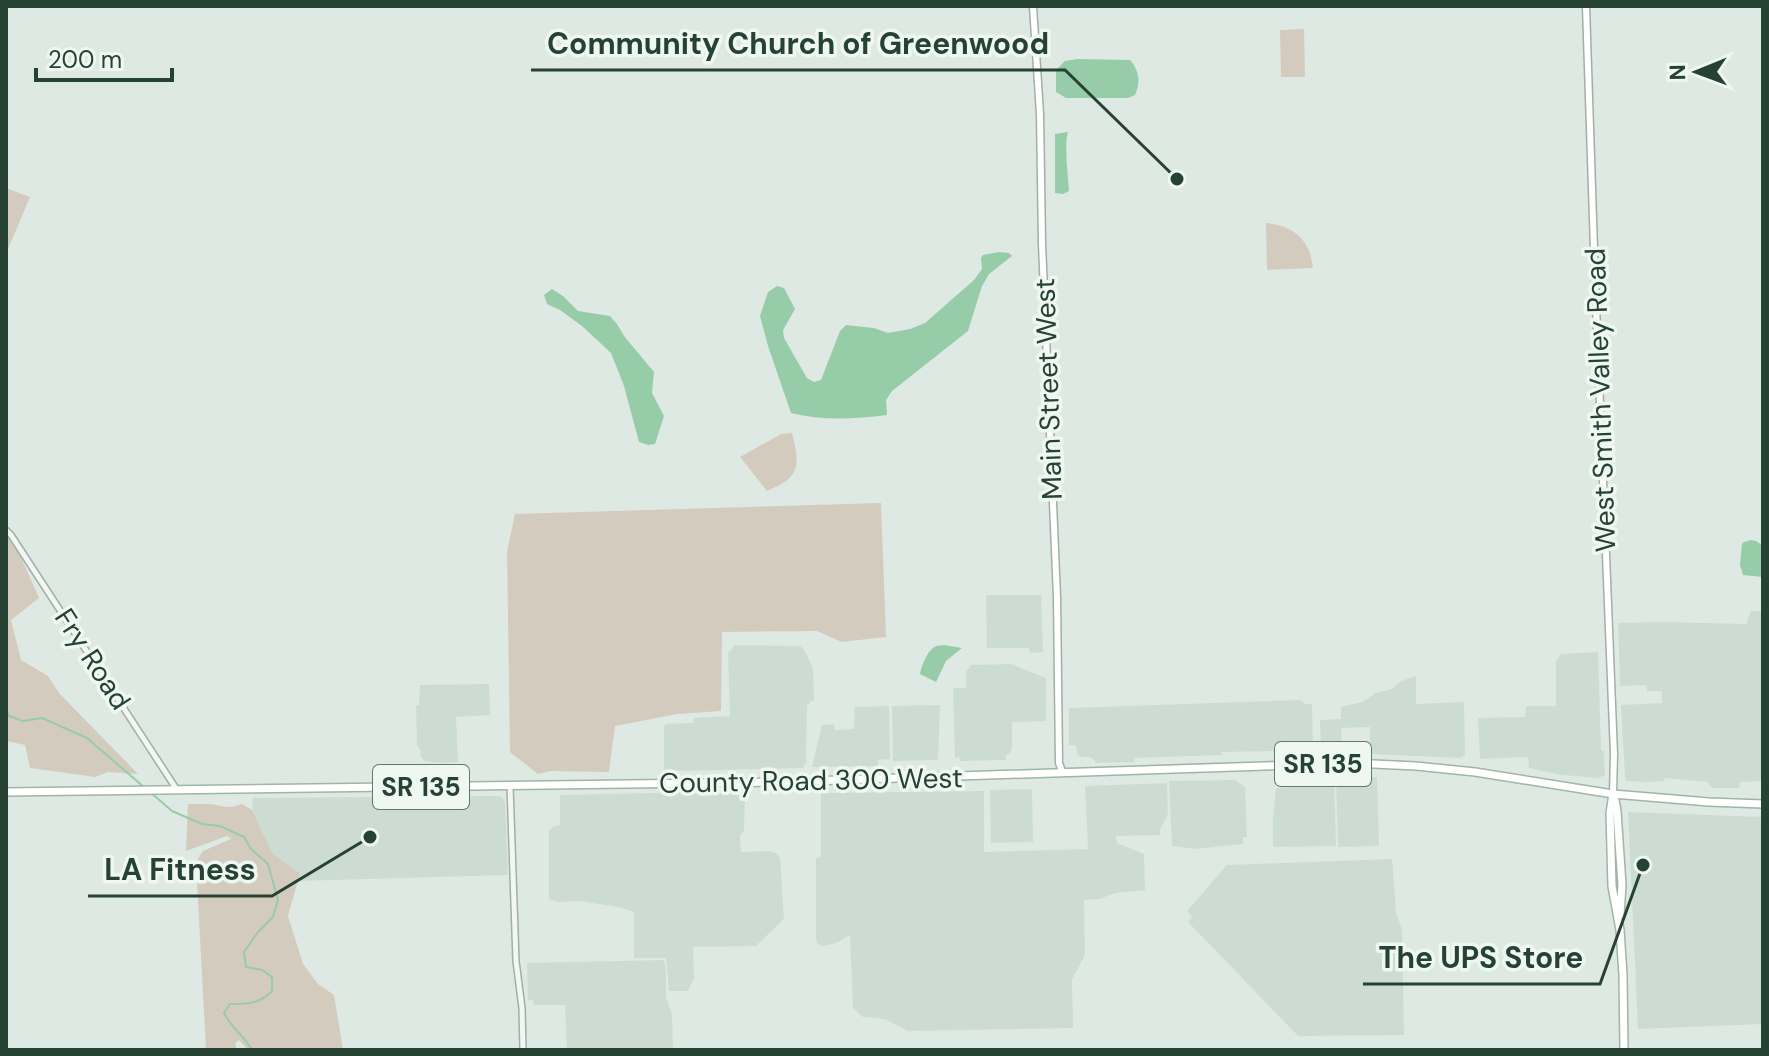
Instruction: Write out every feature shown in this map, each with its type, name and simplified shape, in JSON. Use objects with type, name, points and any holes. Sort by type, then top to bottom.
[{"type":"main road","name":"Main Street West","points":[[1033,6],[1040,114],[1042,244],[1057,597],[1059,763],[1062,771]]},
{"type":"main road","name":"West Smith Valley Road","points":[[1586,6],[1613,794],[1622,885],[1620,930],[1625,1004],[1624,1050]]},
{"type":"main road","name":"County Road 300 West","points":[[6,792],[875,780],[1345,763],[1479,773],[1613,794]]},
{"type":"main road","name":"SR 135","points":[[1613,794],[1763,804]]},
{"type":"street","name":"Fry Road","points":[[6,530],[177,790]]},
{"type":"street","points":[[510,786],[516,961],[523,1050]]},
{"type":"shaded area","points":[[1304,29],[1305,77],[1281,77],[1280,30]]},
{"type":"shaded area","points":[[1130,60],[1138,76],[1135,95],[1128,98],[1066,98],[1056,92],[1056,70],[1065,61]]},
{"type":"shaded area","points":[[1068,132],[1069,191],[1055,193],[1055,134]]},
{"type":"shaded area","points":[[6,188],[30,197],[6,254]]},
{"type":"shaded area","points":[[1266,223],[1285,227],[1299,236],[1308,250],[1313,268],[1267,270]]},
{"type":"shaded area","points":[[999,252],[1012,256],[989,274],[982,286],[968,331],[892,391],[886,400],[887,415],[839,418],[791,413],[760,316],[768,292],[777,286],[784,288],[795,309],[783,330],[784,338],[807,378],[814,382],[821,380],[840,331],[846,325],[888,333],[925,323],[974,280],[982,269],[983,255]]},
{"type":"shaded area","points":[[552,289],[578,311],[610,316],[654,372],[652,393],[664,416],[655,444],[639,442],[624,386],[611,353],[582,326],[547,304],[544,295]]},
{"type":"shaded area","points":[[792,433],[797,462],[795,469],[786,481],[767,491],[740,457],[781,434]]},
{"type":"shaded area","points":[[881,503],[886,637],[842,642],[817,631],[722,632],[721,711],[677,714],[615,726],[609,772],[550,771],[538,774],[510,752],[507,552],[515,514]]},
{"type":"shaded area","points":[[6,534],[19,553],[39,598],[11,620],[21,660],[48,676],[59,693],[138,774],[108,772],[95,777],[30,768],[25,745],[6,741]]},
{"type":"shaded area","points":[[1751,540],[1763,546],[1763,577],[1743,575],[1740,565],[1742,544]]},
{"type":"shaded area","points":[[986,595],[1041,595],[1043,652],[1030,653],[1029,648],[987,648]]},
{"type":"shaded area","points":[[1751,611],[1763,611],[1763,781],[1740,782],[1739,788],[1712,788],[1708,782],[1665,778],[1664,781],[1627,781],[1621,705],[1662,703],[1662,691],[1647,691],[1646,685],[1620,686],[1618,623],[1746,624]]},
{"type":"shaded area","points":[[735,645],[800,646],[804,650],[813,668],[814,700],[807,705],[806,761],[803,768],[664,770],[664,726],[693,723],[694,718],[730,716],[728,653]]},
{"type":"shaded area","points":[[944,645],[962,648],[946,661],[936,682],[920,674],[931,650]]},
{"type":"shaded area","points":[[1598,652],[1601,750],[1604,751],[1605,775],[1599,778],[1562,775],[1529,768],[1528,757],[1480,759],[1478,718],[1525,717],[1526,706],[1556,706],[1556,661],[1561,654]]},
{"type":"shaded area","points":[[1011,664],[1046,678],[1046,721],[1012,722],[1012,747],[1006,760],[960,761],[959,757],[955,758],[953,688],[966,688],[966,672],[971,665]]},
{"type":"shaded area","points":[[1416,676],[1416,704],[1464,702],[1465,755],[1461,758],[1370,754],[1370,727],[1341,728],[1342,753],[1331,754],[1331,748],[1321,748],[1320,720],[1341,719],[1341,707],[1362,702]]},
{"type":"shaded area","points":[[489,684],[490,715],[456,717],[458,762],[424,761],[417,745],[416,705],[419,705],[420,685]]},
{"type":"shaded area","points":[[1300,700],[1312,704],[1313,750],[1222,752],[1222,755],[1135,758],[1134,762],[1095,763],[1090,757],[1080,757],[1076,746],[1069,745],[1069,708]]},
{"type":"shaded area","points":[[940,705],[938,760],[893,761],[892,706]]},
{"type":"shaded area","points":[[889,706],[890,759],[878,760],[878,766],[812,767],[822,725],[834,724],[835,730],[854,729],[855,707]]},
{"type":"shaded area","points":[[1334,774],[1336,846],[1273,847],[1276,788],[1313,786],[1314,775]]},
{"type":"shaded area","points":[[1336,777],[1377,777],[1379,846],[1338,847]]},
{"type":"shaded area","points":[[1235,780],[1245,787],[1247,837],[1243,837],[1243,844],[1195,849],[1172,846],[1169,781]]},
{"type":"shaded area","points":[[1167,783],[1168,814],[1160,835],[1116,836],[1117,843],[1144,854],[1145,890],[1084,900],[1085,955],[1072,979],[1073,1028],[908,1031],[885,1019],[863,1017],[853,1008],[850,935],[822,946],[816,939],[816,858],[821,857],[821,793],[984,791],[984,852],[1088,849],[1085,786]]},
{"type":"shaded area","points":[[1032,789],[1033,842],[991,843],[990,790]]},
{"type":"shaded area","points":[[745,791],[741,852],[768,851],[780,858],[784,919],[756,946],[693,947],[694,978],[688,991],[669,991],[666,958],[634,958],[634,912],[579,901],[557,902],[549,899],[549,831],[560,825],[560,795]]},
{"type":"shaded area","points":[[502,797],[505,802],[508,875],[298,881],[300,873],[273,854],[252,810],[253,798]]},
{"type":"shaded area","points":[[188,804],[228,807],[242,804],[252,810],[273,854],[300,873],[288,916],[303,964],[318,984],[334,995],[343,1050],[248,1050],[239,1040],[235,1043],[237,1050],[206,1050],[196,862],[203,851],[231,839],[227,836],[186,851]]},
{"type":"shaded area","points":[[1628,812],[1763,817],[1763,1024],[1638,1029]]},
{"type":"shaded area","points":[[1392,859],[1396,912],[1402,930],[1404,1035],[1298,1036],[1188,922],[1192,917],[1187,911],[1227,865]]},
{"type":"shaded area","points":[[664,960],[666,997],[672,1014],[673,1050],[567,1050],[565,1005],[534,1005],[533,1000],[528,1000],[527,963]]},
{"type":"waterway","points":[[6,710],[9,716],[23,721],[42,718],[87,738],[145,788]]},
{"type":"waterway","points":[[150,792],[172,811],[244,837],[251,849],[268,864],[278,900],[273,917],[244,952],[246,967],[262,970],[272,977],[272,991],[258,1001],[230,1004],[224,1013],[252,1050]]},
{"type":"place","name":"Community Church of Greenwood","points":[[1177,179]]},
{"type":"place","name":"LA Fitness","points":[[370,837]]},
{"type":"place","name":"The UPS Store","points":[[1643,865]]}]
